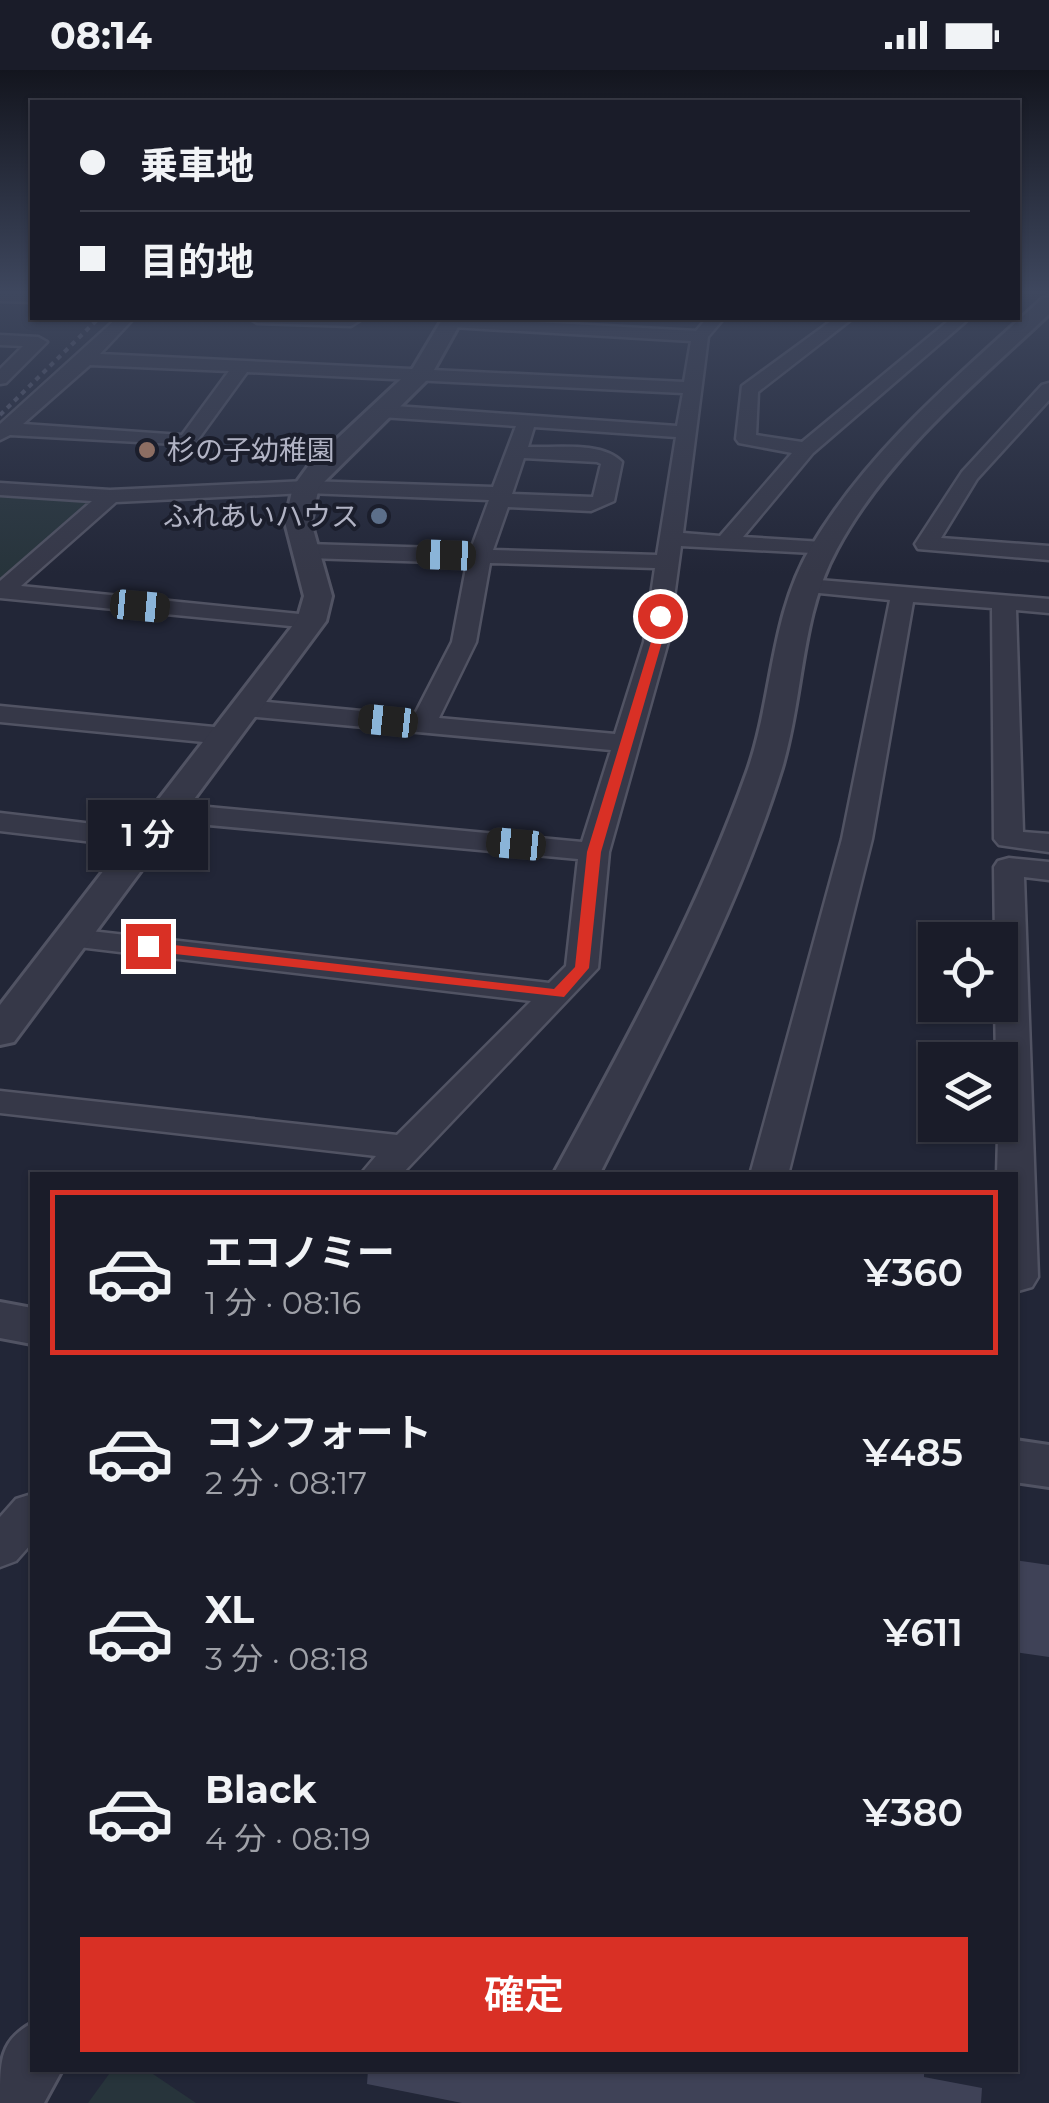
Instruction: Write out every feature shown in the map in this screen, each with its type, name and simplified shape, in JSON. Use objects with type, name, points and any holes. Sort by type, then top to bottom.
[{"type":"street","points":[[4,432],[56,385]]},
{"type":"street","points":[[4,432],[187,440],[228,385]]},
{"type":"street","points":[[0,1033],[310,621],[318,596],[298,522],[306,487],[318,470],[408,385]]},
{"type":"street","points":[[639,385],[692,388]]},
{"type":"street","points":[[382,1172],[582,968],[594,852],[656,642],[692,385]]},
{"type":"street","points":[[756,385],[749,390],[746,439],[806,450]]},
{"type":"street","points":[[726,543],[806,450],[883,385]]},
{"type":"street","points":[[578,1172],[704,928],[766,766],[807,586],[823,549],[871,480],[918,426],[962,385]]},
{"type":"street","points":[[1049,389],[1041,407],[968,476],[926,544],[984,580],[1049,606]]},
{"type":"street","points":[[380,412],[684,432]]},
{"type":"street","points":[[423,724],[464,642],[480,556],[527,422]]},
{"type":"street","points":[[0,488],[110,496],[306,487],[591,504],[603,501],[612,462],[602,456],[516,452]]},
{"type":"street","points":[[1,591],[110,496]]},
{"type":"street","points":[[307,551],[480,556],[668,551],[726,543],[823,549]]},
{"type":"street","points":[[807,586],[903,594],[984,580],[1049,553]]},
{"type":"street","points":[[984,580],[1009,838],[1049,842]]},
{"type":"street","points":[[1,591],[310,621]]},
{"type":"street","points":[[770,1172],[857,839],[903,594]]},
{"type":"street","points":[[245,708],[624,743]]},
{"type":"street","points":[[0,714],[224,736]]},
{"type":"street","points":[[165,812],[594,852]]},
{"type":"street","points":[[0,822],[144,839]]},
{"type":"street","points":[[1027,1278],[1009,867],[1049,871]]},
{"type":"street","points":[[73,938],[558,994]]},
{"type":"street","points":[[0,1102],[406,1148]]},
{"type":"street","points":[[0,1320],[30,1326]]},
{"type":"street","points":[[1018,1461],[1049,1466]]},
{"type":"street","points":[[0,1548],[30,1514]]},
{"type":"street","points":[[3,2103],[30,2061]]},
{"type":"shaded area","points":[[0,492],[97,500],[0,585]]},
{"type":"shaded area","points":[[111,2072],[150,2072],[196,2103],[88,2103]]},
{"type":"building","points":[[1018,1560],[1049,1565],[1049,1657],[1018,1652]]},
{"type":"building","points":[[368,2072],[924,2072],[924,2077],[982,2088],[981,2103],[462,2103],[367,2084]]},
{"type":"railway","points":[[0,415],[31,385]]},
{"type":"place","name":"杉の子幼稚園","points":[[147,450]]},
{"type":"place","name":"ふれあいハウス","points":[[379,516]]},
{"type":"route","points":[[148,946],[558,994],[582,968],[594,852],[656,642],[660,616]]}]
